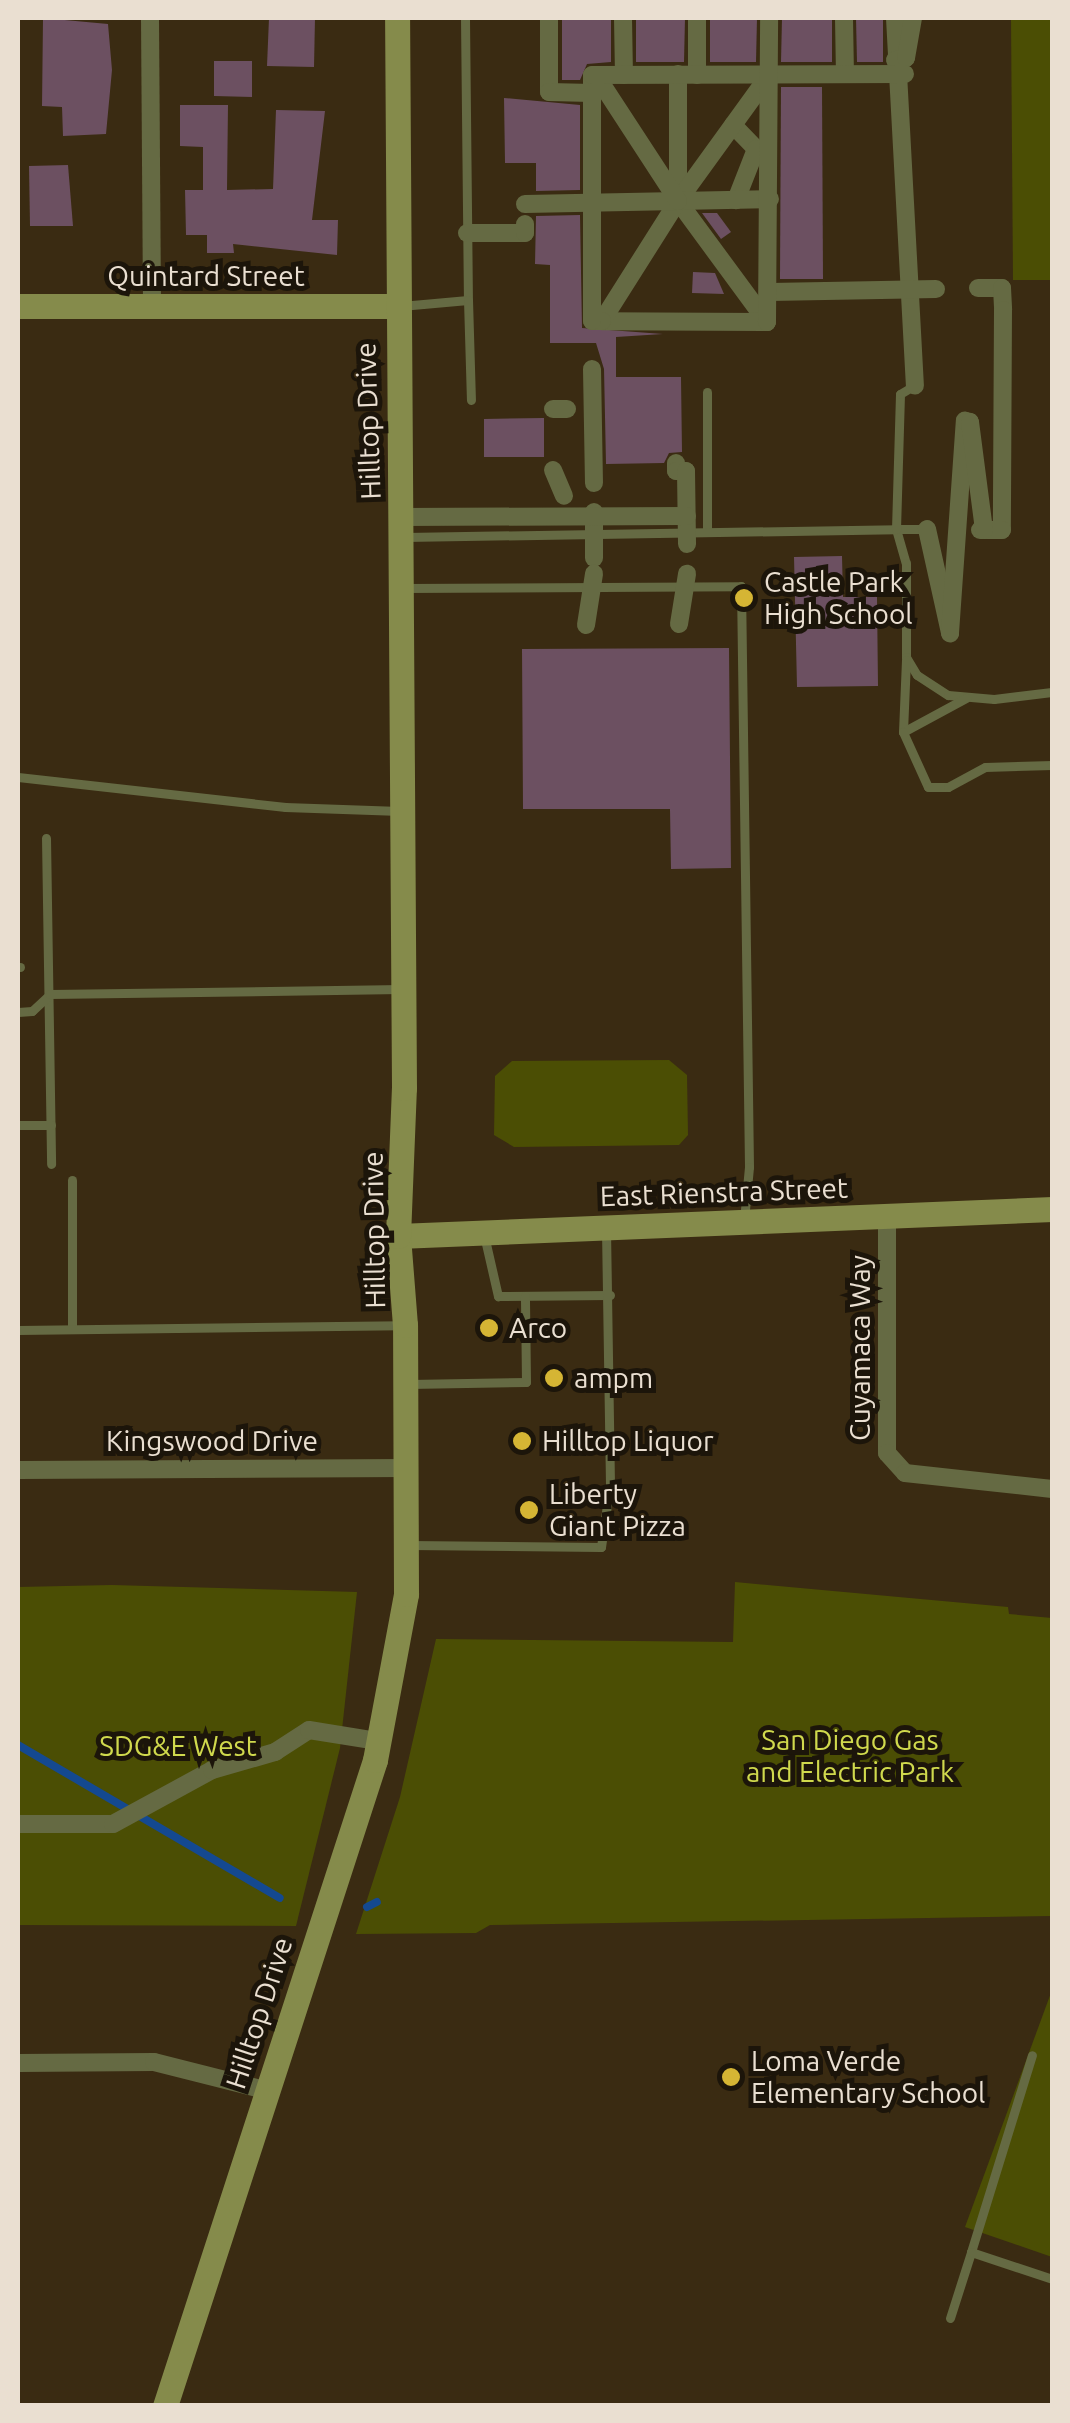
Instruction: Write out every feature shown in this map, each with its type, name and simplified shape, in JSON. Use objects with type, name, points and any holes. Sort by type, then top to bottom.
[{"type":"main road","name":"Hilltop Drive","points":[[165,2406],[378,1740],[406,1594],[405,1324],[398,1236],[404,989],[402,527],[394,306],[396,18]]},
{"type":"main road","name":"Quintard Street","points":[[18,306],[394,306]]},
{"type":"main road","name":"East Rienstra Street","points":[[398,1236],[1052,1209]]},
{"type":"street","points":[[150,18],[152,304]]},
{"type":"street","points":[[549,18],[549,92],[624,75],[844,74],[898,69],[906,58],[913,18]]},
{"type":"street","points":[[624,18],[624,75]]},
{"type":"street","points":[[678,200],[687,75],[696,18]]},
{"type":"street","points":[[766,322],[770,292],[770,200],[763,149],[770,18]]},
{"type":"street","points":[[844,18],[844,74]]},
{"type":"street","points":[[894,18],[906,151],[915,385]]},
{"type":"street","points":[[602,321],[678,200],[770,74]]},
{"type":"street","points":[[594,84],[592,321],[766,322]]},
{"type":"street","points":[[594,84],[766,322]]},
{"type":"street","points":[[733,125],[763,149]]},
{"type":"street","points":[[736,200],[763,149]]},
{"type":"street","points":[[525,204],[770,200]]},
{"type":"street","points":[[467,233],[525,233],[524,224]]},
{"type":"street","points":[[957,529],[1002,530],[1002,288],[978,288]]},
{"type":"street","points":[[770,292],[936,290]]},
{"type":"street","points":[[592,369],[590,408],[597,472]]},
{"type":"street","points":[[965,422],[970,422],[957,529],[965,422]]},
{"type":"street","points":[[402,527],[594,520],[687,531],[686,471],[676,471],[676,463]]},
{"type":"street","points":[[553,470],[564,496]]},
{"type":"street","points":[[586,625],[594,573],[594,520]]},
{"type":"street","points":[[680,624],[687,580]]},
{"type":"street","name":"Cuyamaca Way","points":[[887,1216],[887,1454],[905,1473],[1052,1489]]},
{"type":"street","name":"Kingswood Drive","points":[[18,1470],[408,1468]]},
{"type":"street","points":[[18,1824],[114,1824],[212,1770],[275,1752],[309,1730],[378,1740]]},
{"type":"street","points":[[18,2064],[154,2062],[265,2090]]},
{"type":"lane","points":[[465,18],[471,400]]},
{"type":"lane","points":[[394,306],[468,300]]},
{"type":"lane","points":[[915,385],[900,394],[896,528],[906,563],[903,732],[928,786],[948,788],[985,767],[1052,765]]},
{"type":"lane","points":[[707,392],[708,532]]},
{"type":"lane","points":[[687,531],[957,529]]},
{"type":"lane","points":[[402,588],[594,573],[741,586],[749,1167],[744,1222]]},
{"type":"lane","points":[[906,657],[932,685],[969,697],[1052,692]]},
{"type":"lane","points":[[903,732],[969,697]]},
{"type":"lane","points":[[18,777],[284,807],[403,811]]},
{"type":"lane","points":[[46,838],[51,1164]]},
{"type":"lane","points":[[18,1012],[32,1012],[50,994],[404,989]]},
{"type":"lane","points":[[18,1125],[51,1126]]},
{"type":"lane","points":[[72,1180],[72,1329]]},
{"type":"lane","points":[[406,1546],[601,1547],[610,1484],[606,1227]]},
{"type":"lane","points":[[483,1232],[498,1296],[610,1296]]},
{"type":"lane","points":[[406,1384],[526,1382],[525,1296]]},
{"type":"lane","points":[[18,1330],[405,1324]]},
{"type":"lane","points":[[950,2318],[1032,2055]]},
{"type":"lane","points":[[971,2252],[1052,2279]]},
{"type":"green space","points":[[1011,18],[1052,18],[1052,280],[1013,280]]},
{"type":"green space","points":[[669,1060],[687,1075],[688,1135],[679,1145],[514,1147],[494,1135],[495,1076],[512,1061]]},
{"type":"green space","name":"San Diego Gas and Electric Park","points":[[735,1582],[1008,1607],[1009,1614],[1052,1618],[1052,1916],[490,1925],[476,1933],[356,1934],[400,1797],[436,1639],[733,1642]]},
{"type":"green space","name":"SDG&E West","points":[[112,1585],[357,1592],[340,1748],[296,1926],[18,1925],[18,1587]]},
{"type":"green space","points":[[1052,1990],[1052,2257],[965,2227]]},
{"type":"building","points":[[43,18],[108,24],[112,70],[106,134],[63,136],[62,107],[42,106]]},
{"type":"building","points":[[269,18],[315,18],[314,67],[267,66]]},
{"type":"building","points":[[562,18],[611,18],[611,62],[587,64],[580,80],[562,80]]},
{"type":"building","points":[[636,18],[685,18],[684,62],[636,62]]},
{"type":"building","points":[[710,18],[757,18],[756,62],[710,62]]},
{"type":"building","points":[[782,18],[832,18],[832,62],[781,62]]},
{"type":"building","points":[[856,18],[883,18],[883,62],[857,62]]},
{"type":"building","points":[[214,61],[252,61],[252,97],[214,96]]},
{"type":"building","points":[[781,87],[822,87],[823,279],[780,279]]},
{"type":"building","points":[[504,98],[580,105],[580,190],[536,191],[536,163],[505,163]]},
{"type":"building","points":[[180,105],[228,105],[227,190],[273,189],[276,110],[325,111],[312,220],[338,220],[337,255],[233,244],[234,253],[207,253],[207,235],[186,235],[185,190],[203,190],[203,147],[180,146]]},
{"type":"building","points":[[68,165],[73,226],[30,226],[29,166]]},
{"type":"building","points":[[702,213],[717,213],[731,232],[721,239]]},
{"type":"building","points":[[580,215],[582,328],[663,334],[616,337],[616,377],[681,377],[682,452],[669,453],[664,463],[606,464],[604,369],[596,343],[550,343],[550,265],[535,264],[536,216]]},
{"type":"building","points":[[693,272],[715,273],[724,294],[692,293]]},
{"type":"building","points":[[544,418],[544,457],[484,457],[484,419]]},
{"type":"building","points":[[842,556],[843,597],[877,597],[878,686],[797,687],[794,557]]},
{"type":"building","points":[[729,648],[731,868],[671,869],[670,809],[523,809],[522,649]]},
{"type":"waterway","points":[[18,1745],[280,1898]]},
{"type":"waterway","points":[[367,1907],[377,1902]]},
{"type":"place","name":"Castle Park High School","points":[[744,598]]},
{"type":"place","name":"Arco","points":[[489,1328]]},
{"type":"place","name":"ampm","points":[[554,1378]]},
{"type":"place","name":"Hilltop Liquor","points":[[522,1441]]},
{"type":"place","name":"Liberty Giant Pizza","points":[[529,1510]]},
{"type":"place","name":"Loma Verde Elementary School","points":[[731,2077]]}]
